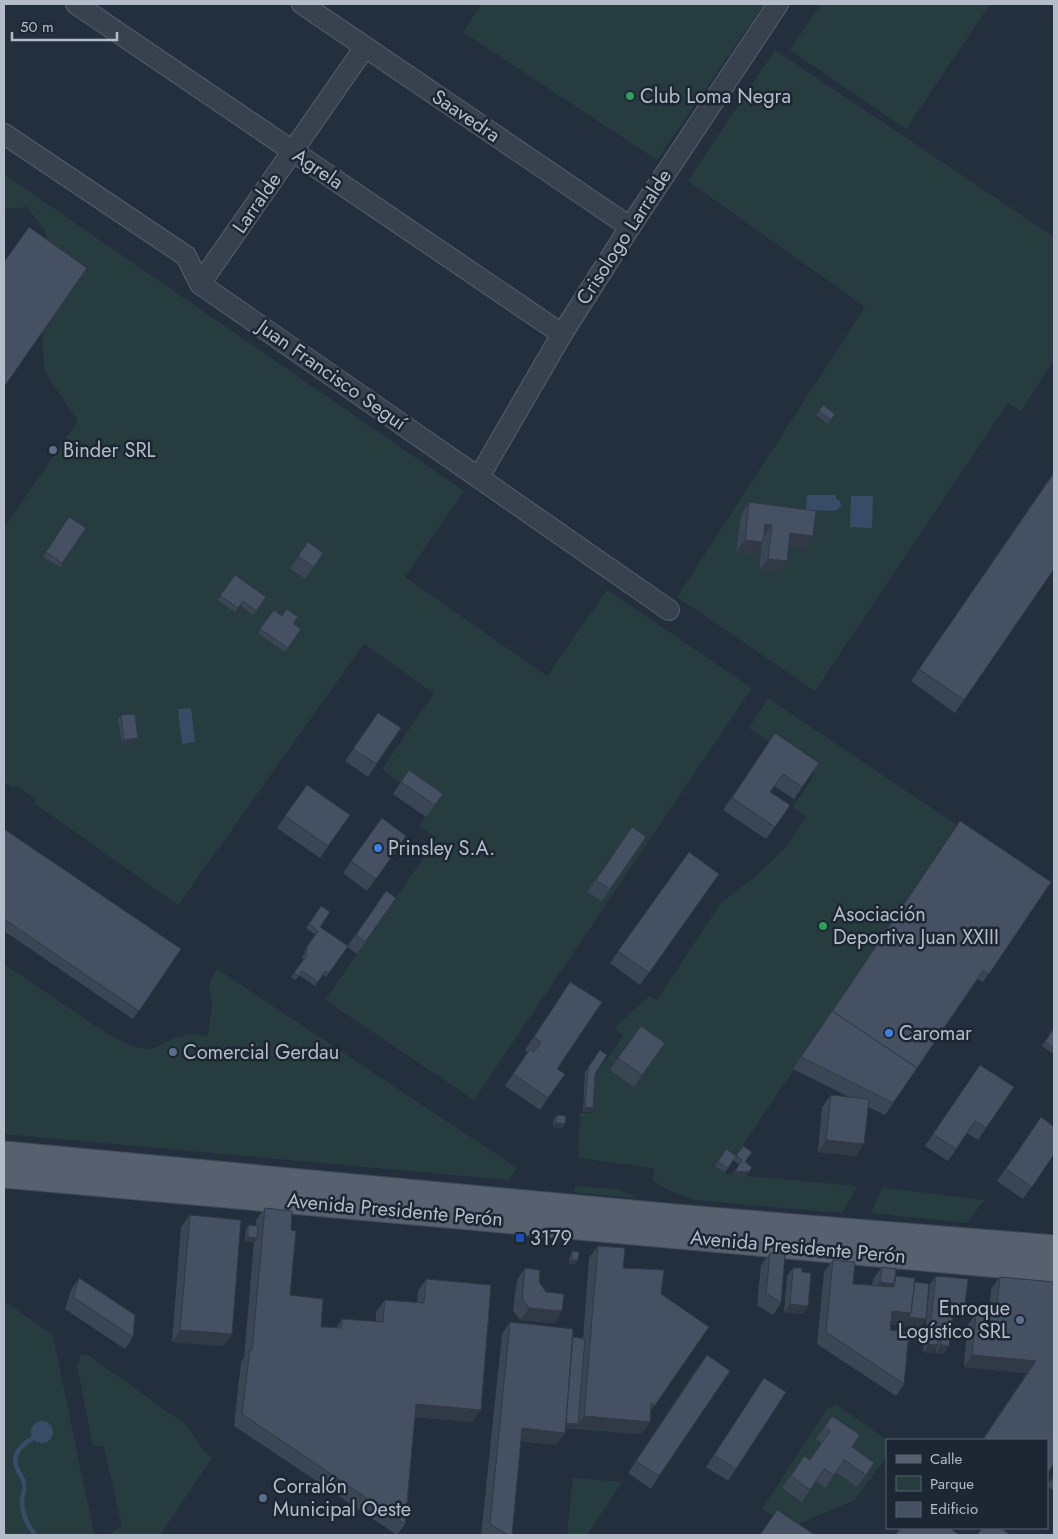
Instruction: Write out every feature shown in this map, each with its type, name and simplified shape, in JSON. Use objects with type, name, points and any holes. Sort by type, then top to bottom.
[{"type":"main road","name":"Avenida Presidente Perón","points":[[4,1154],[686,1218],[1054,1248]]},
{"type":"main road","name":"Avenida Presidente Perón","points":[[4,1175],[1054,1270]]},
{"type":"street","name":"Agrela","points":[[76,4],[562,334]]},
{"type":"street","name":"Saavedra","points":[[302,4],[630,226]]},
{"type":"street","name":"Crisologo Larralde","points":[[479,477],[562,334],[630,226],[778,4]]},
{"type":"street","name":"Larralde","points":[[200,284],[365,47]]},
{"type":"street","name":"Juan Francisco Seguí","points":[[4,134],[186,256],[200,284],[669,610]]},
{"type":"green space","name":"Club Loma Negra","points":[[482,4],[764,4],[657,160],[463,32]]},
{"type":"green space","points":[[821,4],[990,4],[906,129],[790,50]]},
{"type":"green space","points":[[775,50],[1054,237],[1054,360],[1021,411],[1008,403],[815,691],[677,597],[865,307],[688,181]]},
{"type":"green space","points":[[4,174],[464,491],[405,577],[547,676],[607,590],[752,688],[474,1100],[325,1000],[437,838],[419,826],[426,817],[400,783],[382,769],[434,693],[364,644],[178,905],[34,803],[36,799],[16,785],[14,789],[4,782],[4,528],[78,421],[44,371],[41,304],[46,232],[27,207],[4,209]]},
{"type":"green space","name":"Asociación Deportiva Juan XXIII","points":[[768,698],[957,825],[724,1174],[858,1186],[842,1213],[694,1200],[670,1191],[653,1181],[654,1168],[578,1158],[580,1113],[591,1113],[594,1077],[623,1036],[614,1029],[650,996],[657,1000],[720,904],[756,876],[783,850],[807,817],[793,807],[815,773],[749,728]]},
{"type":"green space","name":"Comercial Gerdau","points":[[4,964],[109,1035],[132,1046],[151,1050],[174,1038],[193,1034],[208,1037],[212,1006],[209,984],[217,969],[517,1168],[509,1180],[4,1134]]},
{"type":"green space","points":[[577,1186],[616,1189],[633,1195],[633,1198],[579,1193],[575,1192],[574,1189]]},
{"type":"green space","points":[[882,1188],[984,1200],[967,1223],[871,1213]]},
{"type":"green space","points":[[4,1301],[53,1335],[94,1535],[4,1535]]},
{"type":"green space","points":[[81,1355],[88,1355],[186,1425],[203,1450],[212,1458],[160,1535],[112,1535],[111,1533],[122,1527],[104,1447],[93,1445],[77,1366]]},
{"type":"green space","points":[[836,1404],[886,1439],[886,1457],[855,1500],[791,1527],[762,1509],[827,1409]]},
{"type":"green space","points":[[573,1478],[622,1482],[587,1535],[567,1535]]},
{"type":"water","points":[[807,495],[836,495],[836,499],[840,501],[841,506],[836,511],[806,510]]},
{"type":"water","points":[[851,496],[873,496],[872,528],[850,527]]},
{"type":"water","points":[[191,708],[195,742],[182,744],[178,709]]},
{"type":"water","points":[[42,1421],[50,1424],[53,1432],[50,1440],[42,1443],[34,1440],[31,1432],[34,1424]]},
{"type":"building","points":[[29,227],[87,268],[4,387],[4,262]]},
{"type":"building","points":[[823,405],[835,414],[831,420],[819,411]]},
{"type":"building","points":[[1054,473],[1054,569],[964,700],[919,669]]},
{"type":"building","points":[[749,502],[816,511],[813,536],[790,533],[787,561],[768,559],[772,525],[765,524],[763,542],[745,540]]},
{"type":"building","points":[[69,517],[86,528],[62,563],[46,552]]},
{"type":"building","points":[[308,542],[323,553],[314,567],[298,556]]},
{"type":"building","points":[[235,575],[266,597],[256,611],[243,601],[238,608],[220,596]]},
{"type":"building","points":[[287,609],[298,617],[293,623],[301,629],[288,648],[260,629],[274,610],[282,616]]},
{"type":"building","points":[[378,713],[401,728],[376,764],[353,749]]},
{"type":"building","points":[[135,714],[138,738],[124,740],[121,715]]},
{"type":"building","points":[[775,733],[819,763],[802,787],[783,774],[770,792],[790,805],[775,827],[732,798]]},
{"type":"building","points":[[409,770],[443,794],[435,805],[401,782]]},
{"type":"building","points":[[307,785],[350,815],[328,846],[285,816]]},
{"type":"building","points":[[382,818],[406,836],[376,879],[351,861]]},
{"type":"building","points":[[960,821],[1051,882],[989,974],[983,970],[917,1068],[832,1011]]},
{"type":"building","points":[[632,827],[646,837],[610,889],[596,880]]},
{"type":"building","points":[[4,829],[181,949],[139,1011],[4,919]]},
{"type":"building","points":[[689,852],[719,874],[649,973],[618,951]]},
{"type":"building","points":[[386,891],[396,898],[365,942],[356,935]]},
{"type":"building","points":[[321,906],[330,912],[320,927],[348,946],[329,973],[325,971],[318,982],[302,971],[299,976],[294,973],[307,955],[305,953],[308,949],[306,948],[318,931],[309,924]]},
{"type":"building","points":[[570,982],[602,1002],[557,1069],[565,1074],[548,1098],[513,1074],[530,1049],[534,1052],[541,1042],[534,1037]]},
{"type":"building","points":[[832,1011],[917,1068],[893,1103],[801,1057]]},
{"type":"building","points":[[641,1026],[665,1043],[642,1075],[618,1058]]},
{"type":"building","points":[[1054,1028],[1054,1048],[1045,1042]]},
{"type":"building","points":[[600,1050],[607,1055],[595,1074],[593,1108],[585,1107],[588,1068]]},
{"type":"building","points":[[980,1065],[1014,1087],[986,1128],[975,1121],[956,1149],[933,1134]]},
{"type":"building","points":[[831,1095],[869,1099],[864,1144],[826,1140]]},
{"type":"building","points":[[557,1115],[566,1116],[565,1124],[556,1123]]},
{"type":"building","points":[[1041,1117],[1054,1127],[1054,1154],[1032,1187],[1006,1169]]},
{"type":"building","points":[[743,1146],[752,1152],[745,1162],[752,1167],[749,1172],[735,1171],[742,1160],[736,1156]]},
{"type":"building","points":[[726,1149],[736,1156],[728,1168],[718,1162]]},
{"type":"building","points":[[265,1208],[292,1211],[291,1230],[296,1231],[290,1295],[323,1299],[321,1327],[341,1328],[342,1319],[383,1322],[385,1300],[424,1303],[426,1279],[491,1285],[481,1410],[416,1404],[405,1524],[242,1414],[250,1350],[252,1350]]},
{"type":"building","points":[[190,1215],[241,1220],[232,1334],[180,1330]]},
{"type":"building","points":[[248,1225],[258,1226],[257,1238],[248,1237]]},
{"type":"building","points":[[598,1246],[625,1248],[623,1268],[664,1270],[661,1294],[709,1327],[655,1405],[651,1403],[650,1422],[584,1416]]},
{"type":"building","points":[[572,1251],[579,1252],[578,1260],[572,1260]]},
{"type":"building","points":[[770,1253],[785,1254],[781,1303],[766,1293]]},
{"type":"building","points":[[833,1260],[855,1262],[853,1284],[894,1287],[896,1276],[915,1278],[911,1313],[892,1311],[890,1330],[909,1332],[904,1384],[826,1332]]},
{"type":"building","points":[[882,1267],[896,1269],[894,1284],[880,1282]]},
{"type":"building","points":[[525,1268],[540,1270],[539,1282],[546,1292],[564,1294],[562,1311],[529,1308],[522,1299]]},
{"type":"building","points":[[793,1268],[802,1268],[802,1272],[811,1273],[808,1306],[790,1304]]},
{"type":"building","points":[[936,1276],[968,1279],[965,1305],[954,1304],[949,1346],[941,1345],[942,1330],[939,1330],[938,1345],[928,1344]]},
{"type":"building","points":[[1000,1277],[1054,1282],[1054,1463],[1048,1472],[1048,1439],[984,1438],[1036,1361],[972,1355],[976,1314],[996,1316]]},
{"type":"building","points":[[79,1278],[135,1315],[133,1337],[73,1297]]},
{"type":"building","points":[[915,1282],[929,1284],[926,1319],[909,1317]]},
{"type":"building","points":[[510,1322],[573,1329],[565,1433],[522,1428],[512,1535],[508,1535],[490,1524]]},
{"type":"building","points":[[573,1337],[585,1339],[578,1424],[566,1423]]},
{"type":"building","points":[[707,1355],[730,1371],[659,1476],[636,1461]]},
{"type":"building","points":[[764,1378],[786,1392],[736,1469],[714,1455]]},
{"type":"building","points":[[832,1416],[860,1435],[852,1447],[874,1463],[866,1475],[844,1460],[834,1475],[824,1469],[810,1490],[791,1476],[804,1456],[810,1460],[830,1431],[825,1427]]},
{"type":"building","points":[[777,1510],[815,1535],[760,1535]]},
{"type":"building","points":[[900,1529],[951,1529],[960,1535],[895,1535]]},
{"type":"building","points":[[981,1529],[1002,1529],[1011,1535],[977,1535]]},
{"type":"waterway","points":[[33,1438],[19,1449],[15,1461],[24,1484],[22,1499],[24,1514],[27,1523],[35,1535]]},
{"type":"place","name":"Club Loma Negra","points":[[630,96]]},
{"type":"place","name":"Binder SRL","points":[[53,450]]},
{"type":"place","name":"Prinsley S.A.","points":[[378,848]]},
{"type":"place","name":"Asociación Deportiva Juan XXIII","points":[[823,926]]},
{"type":"place","name":"Caromar","points":[[889,1033]]},
{"type":"place","name":"Comercial Gerdau","points":[[173,1052]]},
{"type":"place","name":"3179","points":[[520,1238]]},
{"type":"place","name":"Enroque Logístico SRL","points":[[1020,1320]]},
{"type":"place","name":"Corralón Municipal Oeste","points":[[263,1498]]}]
